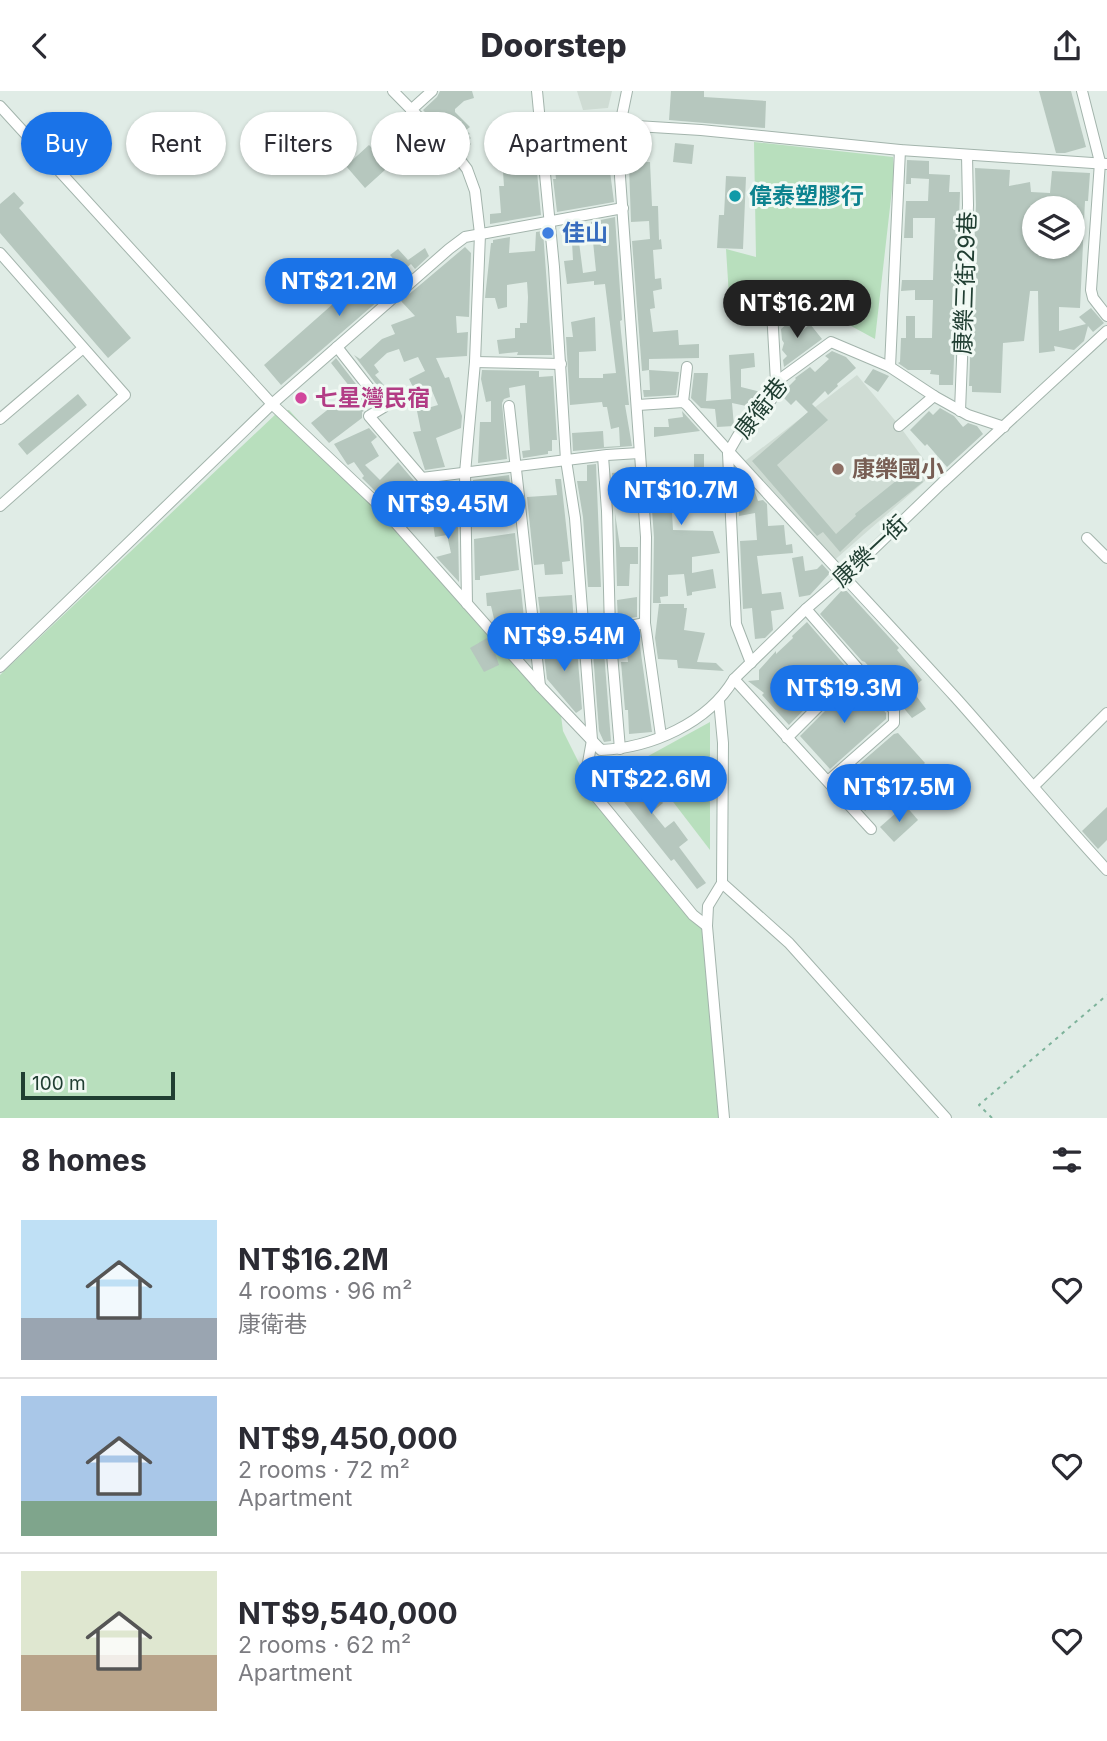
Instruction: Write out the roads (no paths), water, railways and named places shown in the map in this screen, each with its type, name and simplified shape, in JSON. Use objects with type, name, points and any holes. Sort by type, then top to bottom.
[{"type":"street","points":[[393,91],[467,169],[475,191],[480,234],[475,362],[465,473],[467,604]]},
{"type":"street","points":[[411,110],[432,91]]},
{"type":"street","points":[[537,91],[561,364],[566,460],[575,518],[592,740],[586,774],[589,788],[693,915],[707,926]]},
{"type":"street","points":[[623,112],[627,91]]},
{"type":"street","points":[[1082,91],[1104,163],[1090,290],[1107,316]]},
{"type":"street","points":[[0,106],[272,404],[385,511],[540,686],[601,750],[620,749],[610,630],[603,456]]},
{"type":"street","points":[[652,127],[900,150],[1104,163]]},
{"type":"street","points":[[900,150],[890,367],[960,411],[1004,427]]},
{"type":"street","name":"康樂三街29巷","points":[[960,411],[968,205],[967,155]]},
{"type":"street","points":[[621,175],[646,537],[645,623],[661,736]]},
{"type":"street","points":[[0,667],[272,404],[465,237],[622,208]]},
{"type":"street","points":[[0,253],[125,395],[0,506]]},
{"type":"street","points":[[772,311],[776,382]]},
{"type":"street","name":"康樂一街","points":[[620,749],[661,736],[696,720],[719,701],[734,679],[806,609],[845,576],[1107,331]]},
{"type":"street","name":"康衛巷","points":[[728,453],[752,416],[767,406],[777,386],[776,382],[831,342],[890,367]]},
{"type":"street","points":[[337,347],[384,407],[369,416],[422,478],[639,453]]},
{"type":"street","points":[[0,419],[82,349]]},
{"type":"street","points":[[475,362],[561,364]]},
{"type":"street","points":[[683,402],[687,367]]},
{"type":"street","points":[[899,426],[934,396]]},
{"type":"street","points":[[638,405],[683,402],[708,426],[728,453],[845,576],[1106,865]]},
{"type":"street","points":[[509,406],[540,686]]},
{"type":"street","points":[[728,453],[736,624],[751,663]]},
{"type":"street","points":[[1087,538],[1107,558]]},
{"type":"street","points":[[806,609],[894,710],[894,723],[828,781]]},
{"type":"street","points":[[534,637],[610,630],[645,623]]},
{"type":"street","points":[[787,738],[857,668]]},
{"type":"street","points":[[734,679],[872,829]]},
{"type":"street","points":[[719,701],[723,743],[722,884],[708,906],[707,926],[724,1118]]},
{"type":"street","points":[[1034,786],[1107,713]]},
{"type":"street","points":[[722,884],[789,943],[946,1118]]},
{"type":"place","name":"偉泰塑膠行","points":[[735,196]]},
{"type":"place","name":"佳山","points":[[548,233]]},
{"type":"place","name":"七星灣民宿","points":[[301,398]]},
{"type":"place","name":"康樂國小","points":[[838,469]]}]
